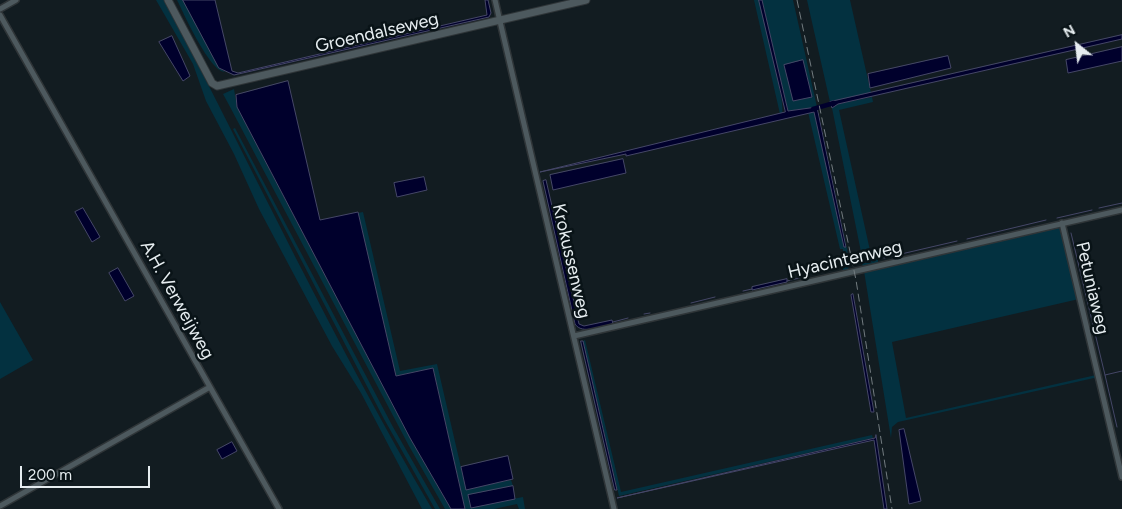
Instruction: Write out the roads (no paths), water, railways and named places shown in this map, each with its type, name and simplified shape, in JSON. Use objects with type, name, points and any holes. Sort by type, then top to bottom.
[{"type":"street","points":[[0,9],[16,0]]},
{"type":"street","points":[[168,0],[212,83],[217,86]]},
{"type":"street","name":"Krokussenweg","points":[[495,0],[614,509]]},
{"type":"street","name":"Groendalseweg","points":[[217,86],[586,0]]},
{"type":"street","name":"A.H. Verweijweg","points":[[0,15],[279,509]]},
{"type":"street","points":[[205,68],[217,86]]},
{"type":"street","name":"Groendalseweg","points":[[212,77],[215,80],[234,81]]},
{"type":"street","name":"Hyacintenweg","points":[[574,336],[1122,210]]},
{"type":"street","name":"Petuniaweg","points":[[1062,223],[1122,477]]},
{"type":"street","points":[[0,506],[210,388]]},
{"type":"water","points":[[183,0],[215,0],[232,71],[238,73],[487,15],[485,0],[488,0],[491,13],[489,17],[234,75],[219,68]]},
{"type":"water","points":[[759,0],[762,0],[788,111],[817,107],[846,247],[844,247],[814,112],[626,156],[626,154],[540,172],[785,112]]},
{"type":"water","points":[[1122,35],[1122,39],[838,104],[832,108],[830,102]]},
{"type":"water","points":[[172,36],[190,76],[183,81],[159,42]]},
{"type":"water","points":[[1122,47],[1122,61],[1068,73],[1066,60]]},
{"type":"water","points":[[948,56],[951,68],[870,88],[868,74]]},
{"type":"water","points":[[803,60],[812,97],[793,101],[784,65]]},
{"type":"water","points":[[288,81],[320,220],[358,212],[396,376],[433,368],[465,509],[451,509],[410,438],[237,107],[236,95]]},
{"type":"water","points":[[623,159],[626,173],[553,190],[550,175]]},
{"type":"water","points":[[424,177],[427,190],[397,197],[394,183]]},
{"type":"water","points":[[546,180],[579,324],[584,326],[612,320],[613,324],[598,328],[582,329],[575,324],[543,181]]},
{"type":"water","points":[[83,208],[100,237],[92,242],[75,212]]},
{"type":"water","points":[[118,268],[134,296],[125,301],[109,273]]},
{"type":"water","points":[[787,279],[787,282],[752,290],[752,287]]},
{"type":"water","points":[[853,294],[874,412],[871,412],[851,295]]},
{"type":"water","points":[[581,341],[583,341],[617,490],[615,490]]},
{"type":"water","points":[[904,429],[921,501],[909,504],[899,430]]},
{"type":"water","points":[[876,435],[887,509],[884,509],[874,440],[617,498],[875,438]]},
{"type":"water","points":[[232,442],[237,451],[222,459],[217,450]]},
{"type":"water","points":[[508,456],[513,479],[466,490],[461,467]]},
{"type":"water","points":[[513,486],[515,499],[471,508],[468,495]]},
{"type":"waterway","points":[[813,109],[834,103]]},
{"type":"waterway","points":[[1099,208],[1122,203]]},
{"type":"waterway","points":[[1057,218],[1092,210]]},
{"type":"waterway","points":[[967,239],[1046,220]]},
{"type":"waterway","points":[[1071,233],[1105,375]]},
{"type":"waterway","points":[[884,258],[957,241]]},
{"type":"waterway","points":[[852,259],[858,257]]},
{"type":"waterway","points":[[852,262],[860,263]]},
{"type":"waterway","points":[[787,281],[807,276]]},
{"type":"waterway","points":[[743,291],[752,289]]},
{"type":"waterway","points":[[691,303],[715,297]]},
{"type":"waterway","points":[[644,314],[650,313]]},
{"type":"waterway","points":[[613,322],[628,318]]},
{"type":"waterway","points":[[1117,427],[1105,375],[1122,371]]},
{"type":"railway","points":[[797,0],[856,280],[892,509]]}]
